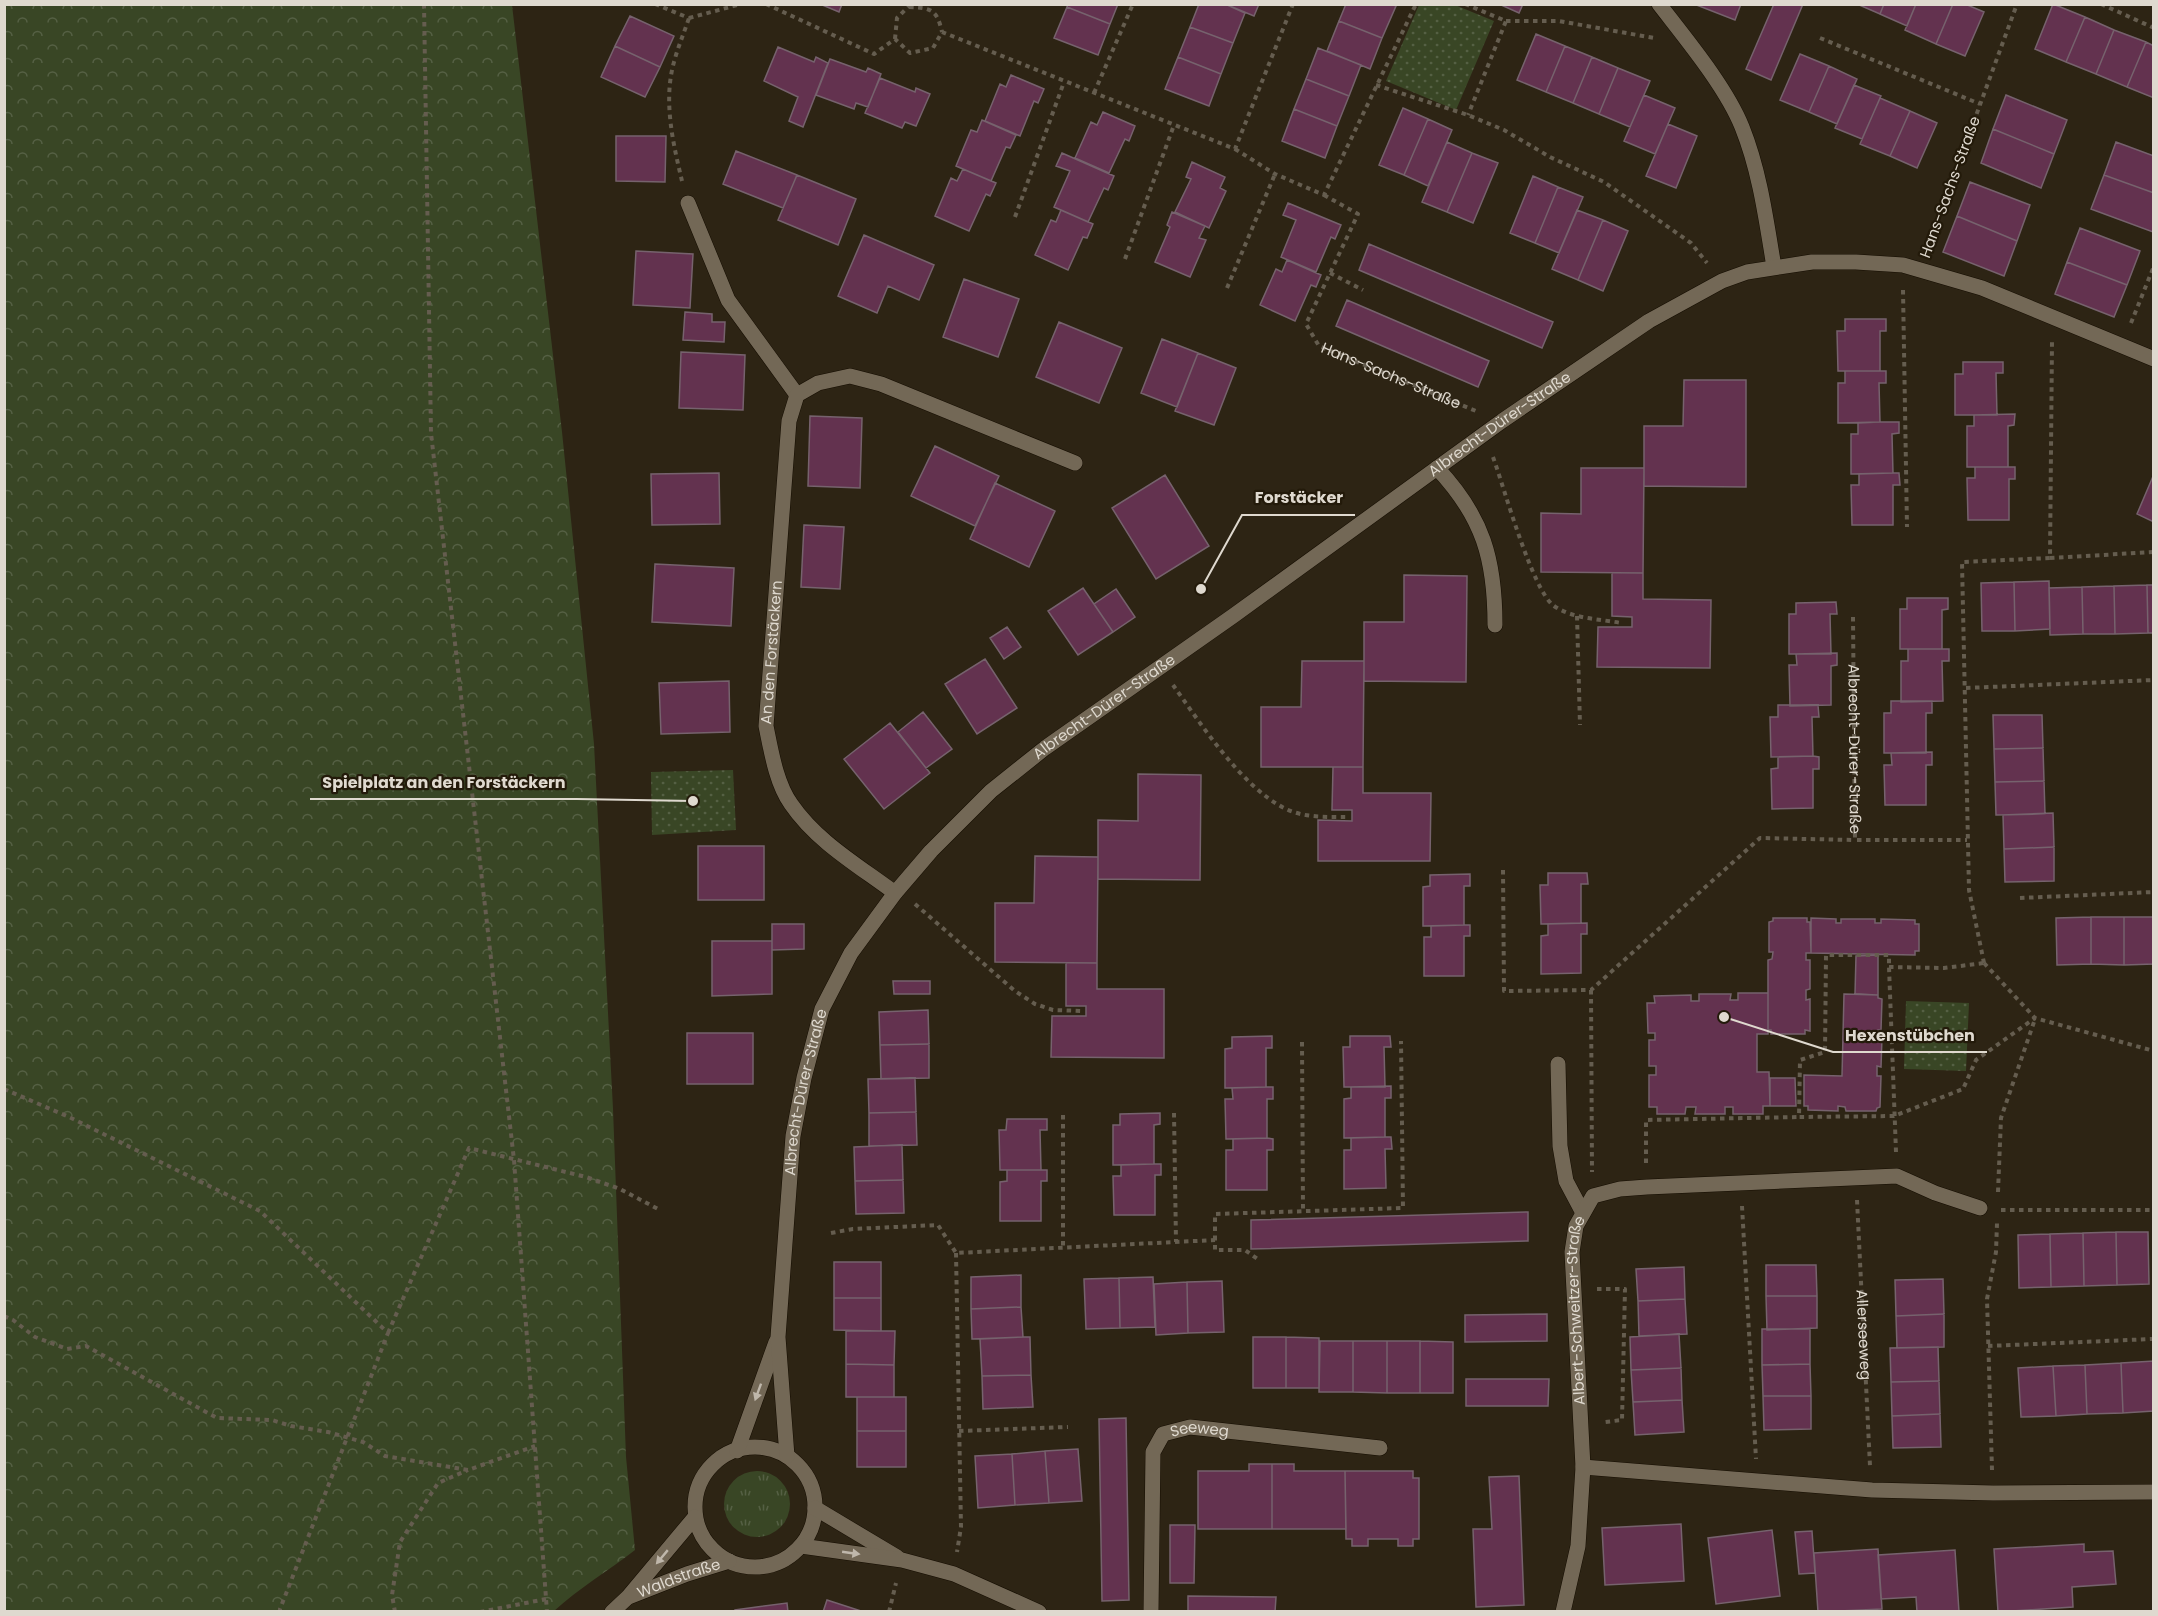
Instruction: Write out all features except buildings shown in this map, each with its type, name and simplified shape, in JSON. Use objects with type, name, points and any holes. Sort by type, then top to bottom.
[{"type":"street","points":[[1659,4],[1719,86],[1741,124],[1756,165],[1774,267]]},
{"type":"street","points":[[688,202],[728,300],[797,395],[818,383],[850,376],[881,384],[1075,463]]},
{"type":"street","name":"Albrecht-Dürer-Straße","points":[[787,1456],[778,1337],[793,1136],[804,1078],[822,1009],[851,953],[897,891],[931,851],[991,791],[1045,748],[1502,421],[1648,321],[1722,281],[1747,272],[1812,262],[1856,262],[1903,266],[1983,288],[2154,359]]},
{"type":"street","name":"An den Forstäckern","points":[[797,395],[789,421],[766,726],[774,764],[790,803],[818,836],[897,891]]},
{"type":"street","points":[[1437,468],[1456,489],[1477,524],[1490,559],[1495,592],[1496,626]]},
{"type":"street","points":[[1558,1064],[1560,1146],[1566,1181],[1583,1214]]},
{"type":"street","name":"Albert-Schweitzer-Straße","points":[[1563,1611],[1578,1546],[1583,1467],[1572,1252],[1576,1226],[1593,1196],[1620,1189],[1647,1187],[1897,1176],[1935,1193],[1980,1208]]},
{"type":"street","name":"Albrecht-Dürer-Straße","points":[[737,1451],[778,1337]]},
{"type":"street","name":"Seeweg","points":[[1151,1611],[1153,1452],[1163,1434],[1190,1426],[1380,1448]]},
{"type":"street","points":[[747,1447],[768,1448],[787,1456],[802,1470],[812,1488],[815,1508],[812,1528],[801,1546],[786,1559],[766,1566],[747,1567],[729,1562],[713,1551],[701,1535],[695,1517],[695,1498],[701,1480],[712,1464],[728,1453],[747,1447]]},
{"type":"street","points":[[1583,1467],[1872,1490],[1993,1493],[2154,1492]]},
{"type":"street","points":[[815,1508],[902,1560]]},
{"type":"street","name":"Waldstraße","points":[[612,1611],[628,1597],[695,1517]]},
{"type":"street","points":[[801,1546],[902,1560],[954,1575],[1039,1611]]},
{"type":"street","name":"Waldstraße","points":[[628,1597],[687,1574],[729,1562]]},
{"type":"path","points":[[424,4],[431,433],[514,1160],[547,1611]]},
{"type":"path","points":[[656,4],[689,18],[741,4]]},
{"type":"path","points":[[766,4],[874,54],[896,39]]},
{"type":"path","points":[[1094,93],[1134,4]]},
{"type":"path","points":[[1235,149],[1293,4]]},
{"type":"path","points":[[1324,195],[1416,4]]},
{"type":"path","points":[[1465,4],[1506,21],[1559,21],[1689,44]]},
{"type":"path","name":"Hans-Sachs-Straße","points":[[1919,269],[2017,4]]},
{"type":"path","points":[[2101,4],[2154,28]]},
{"type":"path","points":[[909,6],[928,8],[939,17],[942,32],[933,48],[910,52],[896,39],[897,18],[909,6]]},
{"type":"path","points":[[688,202],[675,151],[669,109],[673,64],[689,18]]},
{"type":"path","points":[[1468,115],[1506,21]]},
{"type":"path","name":"Hans-Sachs-Straße","points":[[942,32],[1235,149],[1275,174],[1324,195],[1358,214],[1306,324],[1319,346],[1502,421]]},
{"type":"path","name":"Hans-Sachs-Straße","points":[[1820,38],[1980,104]]},
{"type":"path","points":[[1015,217],[1065,82]]},
{"type":"path","points":[[1377,85],[1468,115],[1504,130],[1550,157],[1604,182],[1691,243],[1722,281]]},
{"type":"path","points":[[1125,259],[1174,124]]},
{"type":"path","points":[[1227,288],[1275,174]]},
{"type":"path","points":[[1903,266],[1907,527]]},
{"type":"path","points":[[2122,346],[2154,266]]},
{"type":"path","points":[[1330,273],[1363,290]]},
{"type":"path","points":[[2050,558],[2052,317]]},
{"type":"path","points":[[1485,434],[1538,584],[1553,605],[1577,616],[1621,623]]},
{"type":"path","points":[[2154,552],[1962,562],[1969,890],[1984,963],[2036,1018],[2154,1051]]},
{"type":"path","points":[[1577,616],[1580,725]]},
{"type":"path","name":"Albrecht-Dürer-Straße","points":[[1853,617],[1855,840],[1967,840]]},
{"type":"path","points":[[1161,667],[1215,743],[1258,790],[1285,809],[1314,817],[1347,817]]},
{"type":"path","points":[[1966,688],[2154,680]]},
{"type":"path","points":[[1503,870],[1504,991],[1591,990],[1761,838],[1855,840]]},
{"type":"path","points":[[897,891],[999,977],[1035,1004],[1053,1010],[1083,1011]]},
{"type":"path","points":[[2020,898],[2154,892]]},
{"type":"path","points":[[1799,1117],[1800,1060],[1825,1052],[1826,954],[1889,955],[1897,1176]]},
{"type":"path","points":[[1889,968],[1944,968],[1984,963]]},
{"type":"path","points":[[1591,990],[1593,1196]]},
{"type":"path","points":[[1647,1187],[1646,1120],[1894,1116],[1963,1089],[1976,1060],[2036,1018]]},
{"type":"path","points":[[1997,1198],[2001,1118],[2036,1018]]},
{"type":"path","points":[[1258,1260],[1245,1250],[1215,1250],[1215,1215],[1403,1208],[1401,1041]]},
{"type":"path","points":[[1302,1042],[1303,1211]]},
{"type":"path","points":[[4,1089],[69,1117],[260,1211],[388,1333]]},
{"type":"path","points":[[1174,1113],[1176,1242]]},
{"type":"path","points":[[1063,1115],[1064,1247]]},
{"type":"path","points":[[280,1611],[388,1333],[469,1148],[620,1189],[657,1209]]},
{"type":"path","name":"Allerseeweg","points":[[1856,1179],[1872,1490]]},
{"type":"path","points":[[1741,1184],[1757,1481]]},
{"type":"path","points":[[1997,1210],[2154,1210]]},
{"type":"path","points":[[1991,1453],[1987,1299],[1996,1252],[1997,1220]]},
{"type":"path","points":[[831,1233],[853,1229],[938,1225],[956,1253],[961,1527]]},
{"type":"path","points":[[956,1253],[1215,1240]]},
{"type":"path","points":[[1575,1290],[1624,1289],[1622,1420],[1581,1425]]},
{"type":"path","points":[[4,1316],[35,1337],[67,1348],[86,1346],[217,1418],[272,1420],[363,1442],[385,1456],[468,1470]]},
{"type":"path","points":[[1988,1346],[2152,1339]]},
{"type":"path","points":[[959,1431],[1068,1427]]},
{"type":"path","points":[[395,1611],[392,1595],[400,1542],[438,1483],[535,1446]]},
{"type":"path","points":[[480,1611],[546,1599]]},
{"type":"green space","points":[[5,4],[512,5],[562,432],[594,744],[613,1109],[626,1457],[635,1550],[554,1611],[5,1611]]},
{"type":"green space","points":[[1419,5],[1455,5],[1494,21],[1456,110],[1386,81]]},
{"type":"green space","points":[[733,770],[736,830],[652,835],[651,772]]},
{"type":"green space","points":[[1906,1001],[1969,1003],[1966,1071],[1904,1069]]},
{"type":"green space","points":[[757,1471],[770,1474],[780,1481],[787,1491],[790,1504],[787,1517],[780,1527],[770,1534],[757,1537],[744,1534],[734,1527],[727,1517],[724,1504],[727,1491],[734,1481],[744,1474]]},
{"type":"place","name":"Forstäcker","points":[[1201,589]]},
{"type":"place","name":"Spielplatz an den Forstäckern","points":[[693,801]]},
{"type":"place","name":"Hexenstübchen","points":[[1724,1017]]}]
